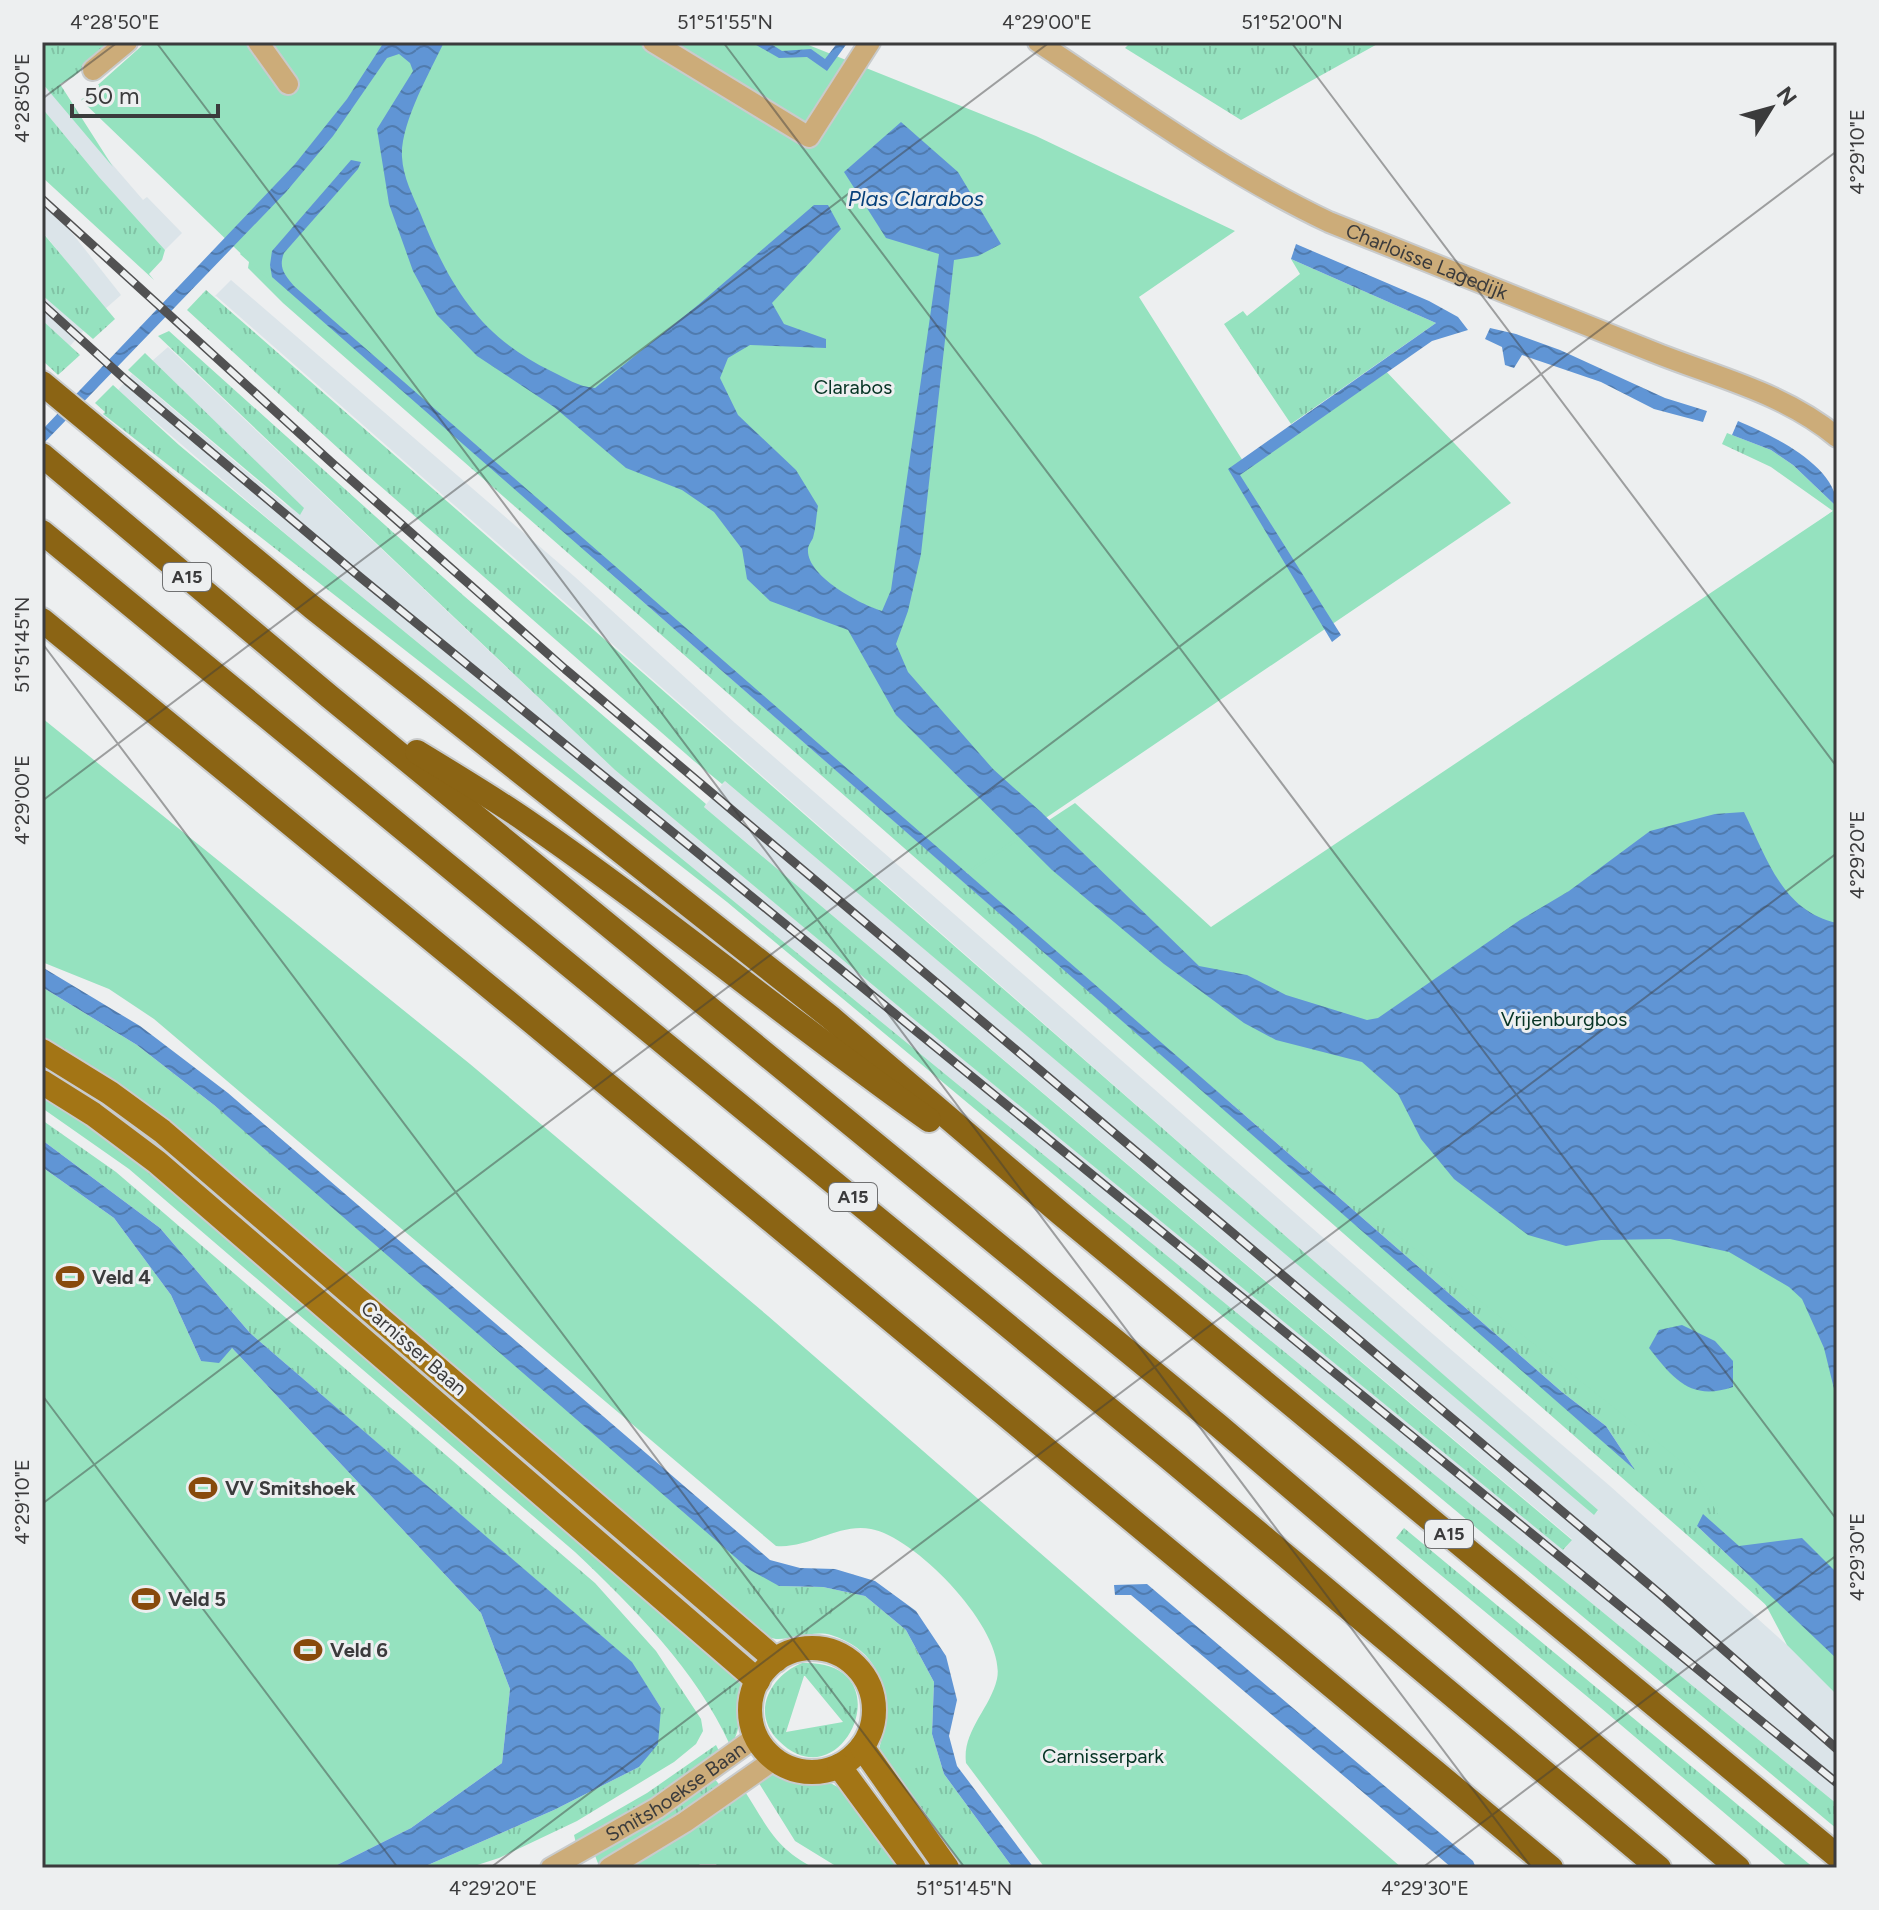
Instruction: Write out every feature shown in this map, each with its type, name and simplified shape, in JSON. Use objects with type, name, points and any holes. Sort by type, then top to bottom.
[{"type":"highway","name":"A15","points":[[44,385],[312,607],[830,1017],[1060,1213],[1837,1856]]},
{"type":"highway","name":"A15","points":[[43,456],[330,697],[1219,1426],[1738,1868]]},
{"type":"highway","name":"A15","points":[[42,532],[1134,1428],[1659,1868]]},
{"type":"highway","points":[[42,620],[532,1022],[1551,1868]]},
{"type":"highway","name":"A15","points":[[330,697],[523,818],[635,898],[840,1057],[1060,1213]]},
{"type":"main road","name":"Carnisser Baan","points":[[42,1051],[110,1093],[162,1131],[776,1660]]},
{"type":"main road","name":"Carnisser Baan","points":[[42,1082],[93,1114],[157,1162],[758,1681]]},
{"type":"main road","points":[[821,1649],[851,1662],[862,1673],[873,1702],[874,1718],[862,1747],[839,1766],[806,1772],[789,1768],[775,1759],[756,1737],[750,1709],[758,1681],[776,1660],[790,1652],[821,1649]]},
{"type":"main road","points":[[862,1747],[947,1868]]},
{"type":"main road","points":[[839,1766],[914,1868]]},
{"type":"street","points":[[93,70],[127,42]]},
{"type":"street","points":[[258,42],[288,84]]},
{"type":"street","points":[[653,42],[809,137],[870,42]]},
{"type":"street","name":"Charloisse Lagedijk","points":[[1038,42],[1193,145],[1296,206],[1626,341],[1774,397],[1809,415],[1837,437]]},
{"type":"street","name":"Smitshoekse Baan","points":[[551,1868],[657,1808],[756,1737]]},
{"type":"street","name":"Smitshoekse Baan","points":[[609,1868],[685,1822],[775,1759]]},
{"type":"shaded area","points":[[42,83],[143,200],[147,197],[182,233],[165,250],[42,108]]},
{"type":"shaded area","points":[[42,195],[121,295],[105,309],[42,231]]},
{"type":"shaded area","points":[[231,280],[575,577],[735,723],[1610,1486],[1787,1645],[1837,1695],[1837,1804],[301,547],[118,390],[132,374],[293,511],[152,361],[168,347],[615,770],[916,1021],[1564,1550],[1572,1539],[704,807],[725,781],[1594,1514],[1598,1511],[214,297]]},
{"type":"shaded area","points":[[42,295],[84,330],[70,346],[42,320]]},
{"type":"green space","points":[[42,42],[114,42],[73,77],[60,84],[113,167],[42,83]]},
{"type":"green space","name":"Clarabos","points":[[146,42],[801,42],[1036,136],[1235,231],[1139,297],[1243,461],[1382,367],[1511,503],[963,874],[284,295],[81,100]]},
{"type":"green space","points":[[1131,42],[1381,42],[1241,120],[1125,48]]},
{"type":"green space","points":[[42,108],[165,250],[162,260],[149,274],[154,280],[42,177]]},
{"type":"green space","points":[[297,195],[874,679],[1566,1245],[1739,1546],[1697,1526],[1837,1659],[1810,1645],[283,303],[248,268],[249,262],[240,254]],"holes":[[[294,286],[1562,1392],[1606,1426],[1633,1467],[283,287]]]},
{"type":"green space","points":[[42,232],[115,319],[93,339],[42,295]]},
{"type":"green space","points":[[1291,259],[1436,323],[1291,424],[1224,324],[1243,311],[1247,316],[1300,274]]},
{"type":"green space","points":[[206,290],[1598,1510],[1594,1515],[725,781],[722,784],[694,761],[362,470],[187,310]]},
{"type":"green space","points":[[42,320],[80,355],[58,375],[42,360]]},
{"type":"green space","points":[[169,331],[464,596],[706,804],[704,807],[1572,1540],[1563,1550],[916,1021],[615,770],[158,336]]},
{"type":"green space","points":[[145,353],[304,508],[300,515],[128,370]]},
{"type":"green space","points":[[113,385],[301,547],[1837,1804],[1837,1829],[727,902],[103,414],[105,412],[95,403]]},
{"type":"green space","points":[[1727,433],[1771,450],[1793,465],[1837,507],[1837,547],[1799,536],[1833,511],[1771,467],[1722,444]]},
{"type":"green space","name":"Vrijenburgbos","points":[[1833,511],[1837,513],[1837,1695],[1787,1645],[1696,1473],[1120,1014],[964,876],[1075,803],[1211,927]]},
{"type":"green space","name":"Carnisserpark","points":[[42,718],[470,1064],[768,1316],[1402,1868],[1045,1868],[966,1763],[972,1730],[997,1679],[996,1659],[988,1636],[973,1613],[933,1567],[890,1536],[871,1529],[847,1530],[800,1544],[776,1546],[154,1019],[109,989],[42,962]]},
{"type":"green space","points":[[42,987],[137,1045],[214,1105],[779,1586],[823,1587],[865,1596],[906,1630],[934,1682],[932,1734],[944,1774],[1013,1868],[955,1868],[878,1753],[885,1716],[884,1699],[875,1667],[864,1654],[850,1643],[831,1635],[776,1639],[752,1629],[42,1042]]},
{"type":"green space","points":[[42,1057],[115,1104],[737,1634],[728,1646],[42,1074]]},
{"type":"green space","points":[[42,1088],[96,1122],[740,1680],[739,1724],[730,1745],[700,1691],[662,1641],[575,1552],[129,1169],[42,1108]]},
{"type":"green space","points":[[42,1120],[116,1172],[595,1583],[656,1651],[701,1719],[703,1731],[696,1744],[674,1762],[577,1821],[499,1858],[468,1868],[421,1868],[554,1810],[639,1767],[661,1708],[631,1662],[250,1333],[160,1228],[42,1140]]},
{"type":"green space","name":"VV Smitshoek","points":[[42,1167],[114,1218],[171,1295],[201,1361],[232,1348],[481,1613],[510,1689],[502,1763],[411,1828],[331,1868],[42,1868]]},
{"type":"green space","points":[[1404,1528],[1814,1868],[1789,1868],[1396,1538]]},
{"type":"green space","points":[[802,1663],[834,1668],[852,1682],[858,1703],[854,1724],[842,1743],[824,1755],[803,1756],[779,1741],[770,1730],[765,1707],[768,1696],[773,1686]],"holes":[[[805,1676],[843,1722],[786,1732]]]},
{"type":"green space","points":[[716,1745],[720,1753],[653,1800],[577,1847],[574,1835],[647,1793]]},
{"type":"green space","points":[[764,1774],[784,1774],[796,1780],[823,1779],[845,1791],[905,1868],[839,1868],[795,1841],[757,1780]]},
{"type":"green space","points":[[714,1778],[722,1788],[599,1866],[594,1853]]},
{"type":"green space","points":[[744,1790],[781,1844],[814,1868],[719,1868],[716,1864],[700,1864],[696,1868],[620,1868]]},
{"type":"water","name":"Plas Clarabos","points":[[384,42],[444,42],[411,114],[402,157],[409,186],[443,264],[486,325],[526,357],[577,384],[595,388],[814,205],[828,205],[841,229],[772,303],[784,324],[826,339],[826,348],[750,345],[728,358],[720,378],[738,415],[796,470],[818,506],[814,534],[808,549],[816,569],[836,588],[882,611],[891,590],[939,254],[886,238],[844,172],[901,122],[958,172],[1001,244],[978,256],[954,260],[921,554],[908,611],[896,644],[908,672],[993,769],[1199,966],[1247,975],[1286,995],[1367,1020],[1378,1018],[1520,920],[1569,891],[1650,831],[1715,814],[1744,812],[1769,864],[1789,895],[1818,917],[1837,923],[1837,1401],[1824,1348],[1802,1299],[1789,1287],[1729,1252],[1670,1239],[1601,1240],[1566,1246],[1528,1235],[1454,1179],[1421,1139],[1398,1094],[1362,1062],[1276,1040],[1244,1023],[1164,964],[1052,870],[896,715],[848,630],[770,601],[747,579],[742,549],[714,512],[682,490],[626,468],[554,407],[477,356],[437,315],[413,271],[389,204],[377,129],[413,71],[410,63],[399,54],[387,58],[333,136],[286,192],[42,445],[42,430],[295,164],[347,99]]},
{"type":"water","points":[[751,42],[768,42],[782,51],[811,49],[825,59],[838,42],[848,42],[827,71],[807,57],[779,58]]},
{"type":"water","points":[[351,160],[361,162],[358,169],[284,253],[282,267],[294,286],[1562,1392],[1606,1426],[1635,1470],[272,277],[272,251]]},
{"type":"water","points":[[1296,244],[1429,301],[1458,317],[1468,330],[1432,341],[1240,475],[1341,635],[1332,642],[1228,469],[1436,323],[1291,259]]},
{"type":"water","points":[[1490,328],[1560,350],[1665,398],[1707,411],[1703,422],[1654,409],[1601,382],[1522,355],[1514,368],[1505,365],[1502,347],[1485,339]]},
{"type":"water","points":[[1738,421],[1784,443],[1814,465],[1834,492],[1837,507],[1793,465],[1771,450],[1732,435]]},
{"type":"water","points":[[42,967],[140,1026],[228,1093],[770,1560],[800,1568],[835,1569],[875,1581],[916,1611],[946,1656],[957,1700],[949,1736],[957,1766],[1034,1868],[1013,1868],[944,1774],[932,1734],[934,1682],[906,1630],[865,1596],[823,1587],[779,1586],[750,1570],[214,1105],[137,1045],[42,987]]},
{"type":"water","points":[[42,1140],[160,1228],[250,1333],[632,1662],[661,1708],[658,1744],[639,1767],[554,1810],[421,1868],[331,1868],[411,1828],[502,1763],[510,1689],[481,1613],[232,1348],[219,1363],[201,1361],[171,1295],[114,1218],[42,1167]]},
{"type":"water","points":[[1682,1325],[1715,1341],[1733,1361],[1733,1387],[1706,1391],[1685,1385],[1649,1348],[1659,1330]]},
{"type":"water","points":[[1703,1514],[1739,1546],[1802,1538],[1837,1573],[1837,1659],[1697,1526]]},
{"type":"water","points":[[1147,1584],[1473,1861],[1476,1868],[1452,1868],[1131,1595],[1115,1595],[1114,1585]]},
{"type":"railway","points":[[42,199],[331,462],[565,669],[1660,1594],[1837,1749]]},
{"type":"railway","points":[[42,304],[127,381],[360,577],[1837,1783]]},
{"type":"place","name":"Veld 4","points":[[70,1277]]},
{"type":"place","name":"VV Smitshoek","points":[[203,1488]]},
{"type":"place","name":"Veld 5","points":[[146,1599]]},
{"type":"place","name":"Veld 6","points":[[308,1650]]}]
